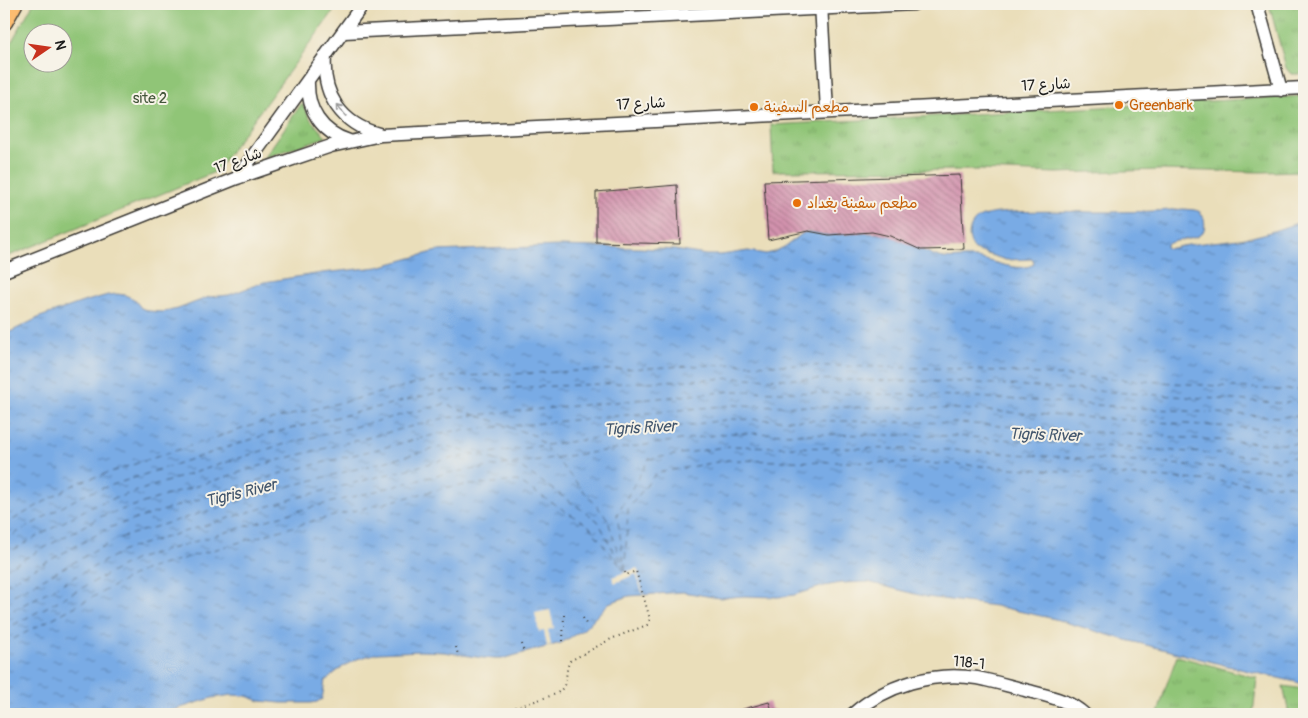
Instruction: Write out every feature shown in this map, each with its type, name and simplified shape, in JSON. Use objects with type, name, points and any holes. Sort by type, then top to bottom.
[{"type":"main road","points":[[4,22],[14,4]]},
{"type":"street","points":[[237,178],[363,4]]},
{"type":"street","points":[[344,32],[821,6],[914,4]]},
{"type":"street","points":[[1257,4],[1281,90]]},
{"type":"street","points":[[821,6],[827,111]]},
{"type":"street","points":[[326,56],[326,80],[337,107],[349,120],[359,127],[381,135]]},
{"type":"street","points":[[308,81],[309,101],[317,119],[331,133],[349,141]]},
{"type":"street","name":"شارع 17","points":[[4,271],[237,178],[313,151],[381,135],[1304,88]]},
{"type":"street","name":"118-1","points":[[853,714],[868,702],[893,688],[922,679],[952,676],[977,678],[1055,698],[1067,709],[1084,714]]},
{"type":"path","points":[[432,714],[502,712],[561,691],[566,680],[567,666],[570,661],[611,639],[647,625],[649,622],[650,619],[636,571],[626,575],[625,572]]},
{"type":"path","points":[[563,641],[564,615]]},
{"type":"path","points":[[583,618],[586,626]]},
{"type":"path","points":[[522,644],[524,653]]},
{"type":"path","points":[[456,647],[458,656]]},
{"type":"green space","name":"site 2","points":[[33,4],[339,4],[215,172],[4,258],[4,55],[22,23],[22,72],[72,72],[72,22],[23,22]]},
{"type":"green space","points":[[1269,4],[1304,4],[1304,74],[1291,74],[1286,68]]},
{"type":"green space","points":[[1304,96],[1304,171],[1160,170],[1056,173],[980,170],[773,171],[771,125]]},
{"type":"green space","points":[[302,103],[311,120],[326,137],[264,158]]},
{"type":"green space","points":[[1177,656],[1257,678],[1253,714],[1158,714]]},
{"type":"green space","points":[[1283,686],[1304,689],[1304,714],[1289,714]]},
{"type":"water","name":"Tigris River","points":[[1194,210],[1202,214],[1205,226],[1203,232],[1193,238],[1174,241],[1166,245],[1168,249],[1252,237],[1304,221],[1304,684],[1115,637],[1055,619],[995,606],[927,597],[868,582],[841,583],[794,595],[778,597],[744,596],[719,598],[683,592],[629,596],[609,603],[584,629],[561,643],[505,658],[483,658],[444,652],[420,651],[378,653],[357,659],[341,668],[325,681],[322,699],[317,702],[281,703],[232,695],[212,698],[161,714],[4,714],[4,335],[40,317],[83,302],[117,294],[134,299],[141,308],[149,311],[163,312],[178,309],[209,297],[229,295],[264,282],[378,267],[437,251],[558,246],[675,250],[706,255],[748,251],[766,254],[786,246],[803,233],[809,232],[829,235],[882,234],[941,257],[950,259],[974,258],[1012,267],[1028,267],[1034,264],[1033,259],[1006,260],[975,250],[969,236],[974,222],[986,215],[1010,212],[1126,212]]},
{"type":"pier","points":[[637,568],[644,595],[636,574],[615,583],[612,577]]},
{"type":"pier","points":[[550,610],[554,628],[548,630],[551,645],[547,646],[544,631],[539,632],[535,613]]},
{"type":"building","points":[[960,175],[964,249],[921,250],[890,236],[872,232],[829,235],[808,231],[768,240],[764,181]]},
{"type":"building","points":[[677,185],[680,244],[596,242],[596,192]]},
{"type":"building","points":[[769,702],[772,710],[775,709],[776,714],[737,714],[736,711]]},
{"type":"ferry route","points":[[4,525],[77,483],[263,422],[443,377],[736,364],[965,369],[1278,390],[1304,389]]},
{"type":"ferry route","points":[[4,540],[85,494],[268,434],[444,391],[735,378],[963,382],[1278,403],[1304,402]]},
{"type":"ferry route","points":[[4,570],[102,516],[279,460],[445,418],[734,391],[961,396],[1277,417],[1304,416]]},
{"type":"ferry route","points":[[4,555],[94,505],[274,447],[445,404],[475,415]]},
{"type":"ferry route","points":[[4,585],[111,527],[285,472],[446,432],[733,405],[959,409],[1277,430],[1304,430]]},
{"type":"ferry route","points":[[479,416],[506,425]]},
{"type":"ferry route","points":[[4,615],[127,549],[296,498],[447,459],[732,419],[957,423],[1277,444],[1304,444]]},
{"type":"ferry route","points":[[509,427],[536,436],[607,518],[623,567]]},
{"type":"ferry route","points":[[4,630],[136,559],[301,510],[447,473],[730,433],[955,436],[1277,458],[1304,457]]},
{"type":"ferry route","points":[[4,600],[119,538],[290,486],[446,446],[522,468],[598,521],[623,570]]},
{"type":"ferry route","points":[[625,572],[617,514],[649,459],[730,446],[953,450],[1276,471],[1304,471]]},
{"type":"ferry route","points":[[625,569],[628,509],[656,473],[728,460],[951,464],[1276,485],[1304,485]]},
{"type":"ferry route","points":[[4,644],[144,570],[306,523],[448,487],[517,481],[588,525],[625,572]]},
{"type":"place","name":"Greenbark","points":[[1119,105]]},
{"type":"place","name":"مطعم السفينة","points":[[754,107]]},
{"type":"place","name":"مطعم سفينة بغداد","points":[[797,203]]}]
